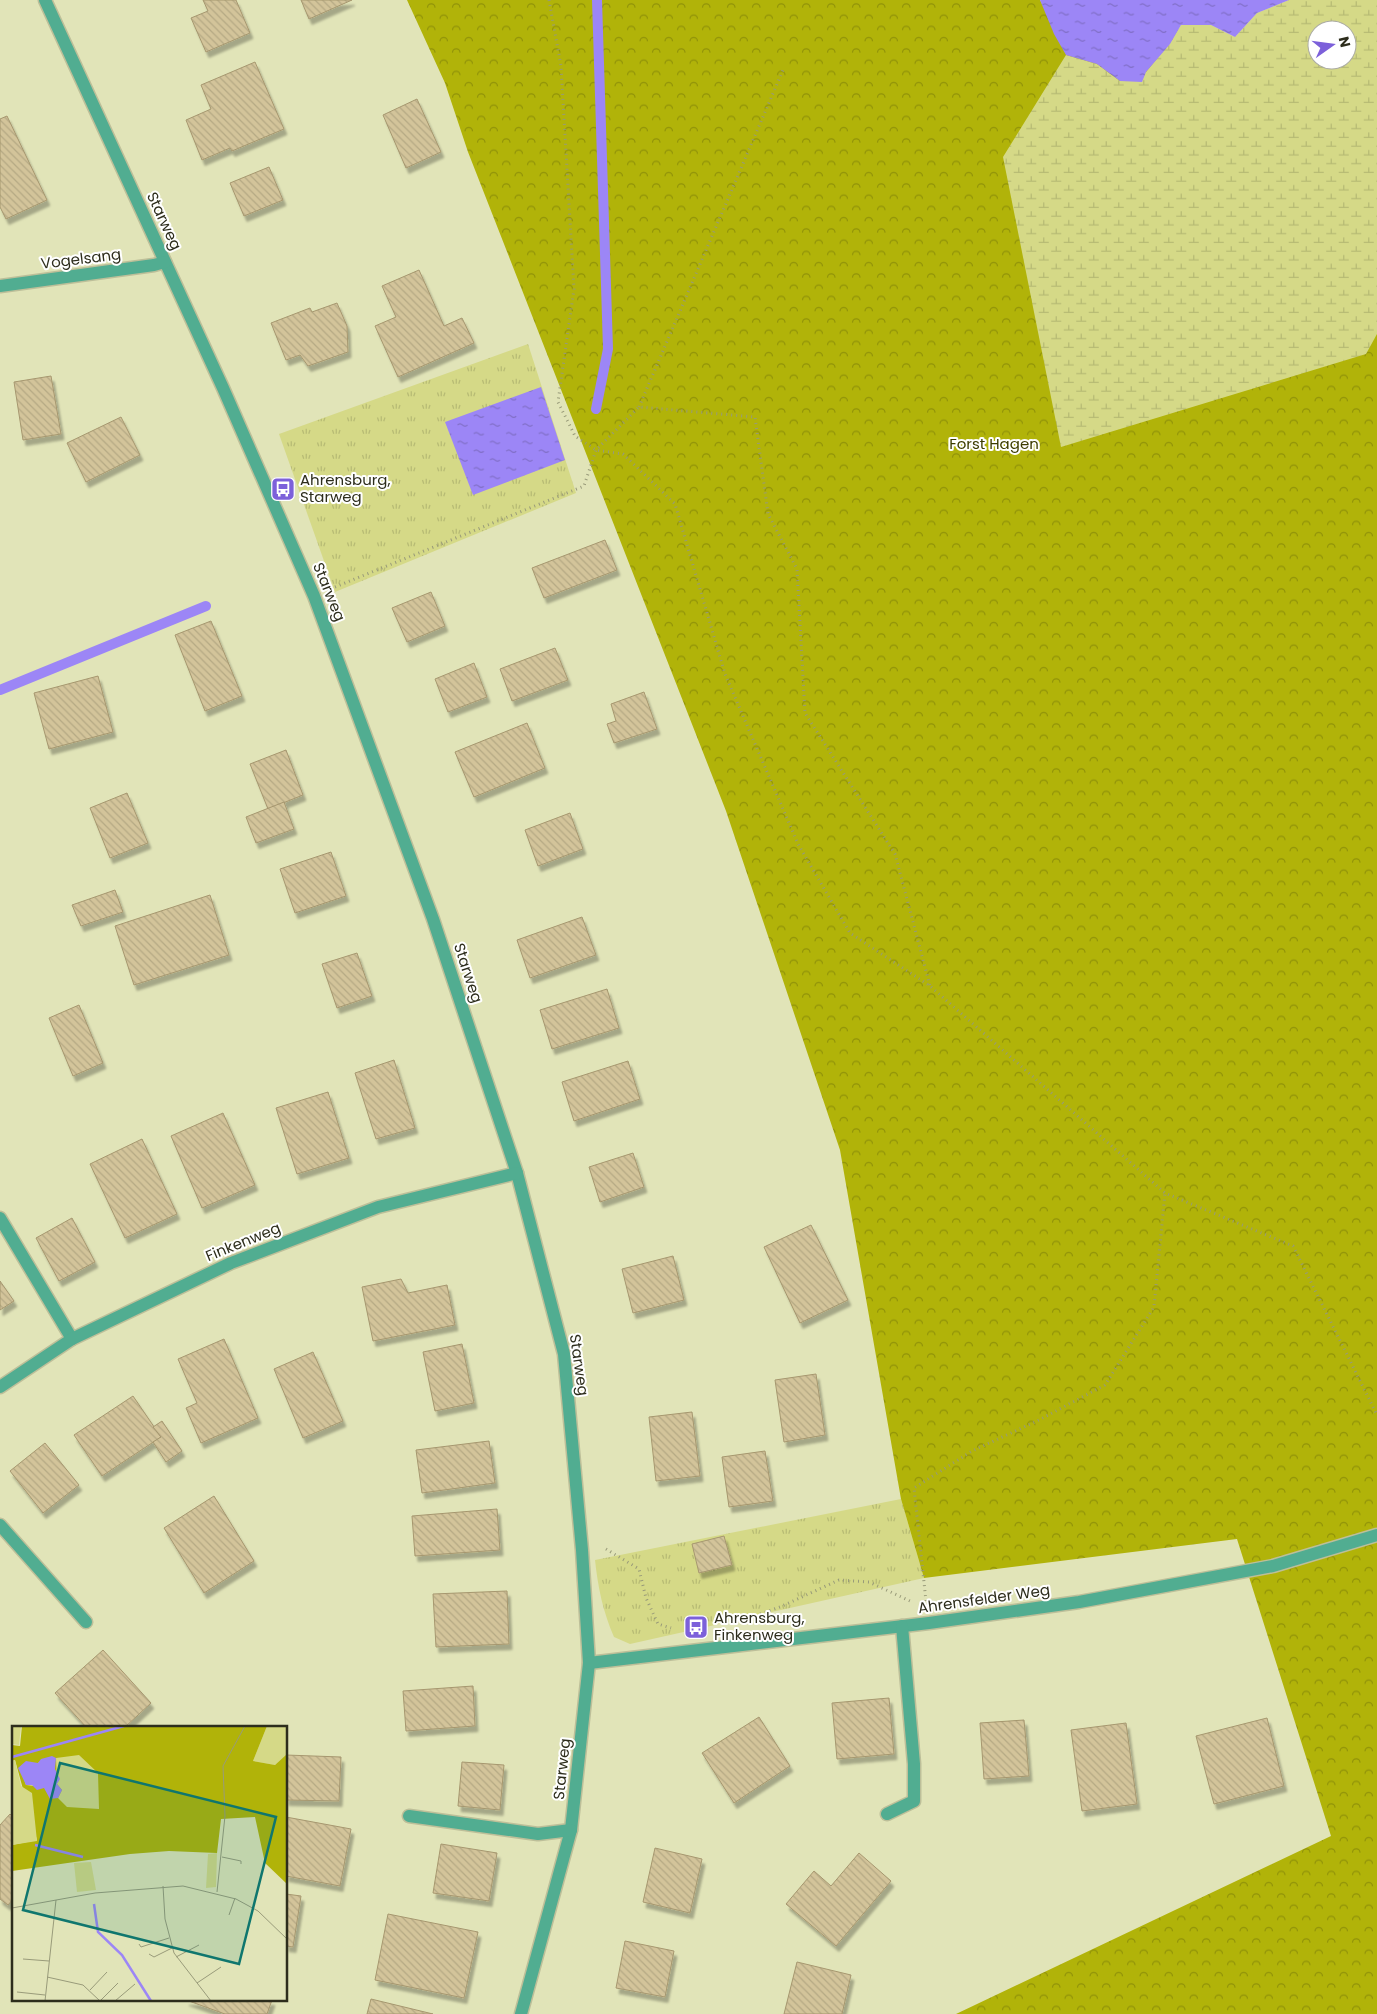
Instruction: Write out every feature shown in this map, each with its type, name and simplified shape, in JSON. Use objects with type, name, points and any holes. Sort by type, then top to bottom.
[{"type":"street","name":"Starweg","points":[[45,0],[223,388],[314,596],[433,919],[517,1173],[564,1354],[582,1550],[589,1663],[571,1830],[521,2014]]},
{"type":"street","name":"Vogelsang","points":[[0,286],[165,262]]},
{"type":"street","name":"Finkenweg","points":[[0,1387],[72,1338],[231,1262],[378,1207],[517,1173]]},
{"type":"street","points":[[0,1218],[72,1338]]},
{"type":"street","points":[[0,1525],[86,1622]]},
{"type":"street","name":"Ahrensfelder Weg","points":[[589,1663],[929,1623],[1079,1602],[1273,1566],[1377,1535]]},
{"type":"street","points":[[887,1814],[914,1801],[914,1764],[902,1626]]},
{"type":"street","points":[[409,1816],[538,1834],[571,1830]]},
{"type":"path","points":[[549,0],[560,66],[574,289],[558,402],[575,436],[596,450],[623,454],[675,504],[725,674],[798,844],[850,933],[930,986],[1165,1193],[1293,1246],[1377,1415]]},
{"type":"path","points":[[314,596],[584,486],[596,450],[639,407],[783,70]]},
{"type":"path","points":[[639,407],[755,417],[768,514],[797,568],[805,713],[895,854],[930,986]]},
{"type":"path","points":[[929,1623],[914,1488],[972,1451],[1037,1422],[1105,1385],[1154,1307],[1165,1193]]},
{"type":"path","points":[[603,1548],[639,1569],[646,1598],[658,1624],[678,1629]]},
{"type":"path","points":[[741,1620],[780,1607],[839,1580],[869,1582],[927,1607]]},
{"type":"green space","name":"Forst Hagen","points":[[407,0],[1040,0],[1047,13],[1235,37],[1289,0],[1377,0],[1377,2014],[956,2014],[1331,1836],[1237,1539],[924,1578],[901,1499],[840,1150],[726,811],[468,152],[445,83]]},
{"type":"green space","points":[[1289,0],[1377,0],[1377,334],[1366,354],[1061,447],[1003,157],[1066,55],[1097,64],[1120,81],[1146,72],[1169,44],[1181,25],[1211,25],[1235,37],[1257,13]]},
{"type":"green space","points":[[528,344],[576,493],[335,592],[279,434]]},
{"type":"green space","points":[[901,1499],[924,1578],[630,1644],[614,1637],[601,1600],[595,1560]]},
{"type":"water","points":[[1040,0],[1289,0],[1257,13],[1235,37],[1211,25],[1181,25],[1170,44],[1146,72],[1142,82],[1120,81],[1097,64],[1066,55],[1054,34]]},
{"type":"water","points":[[541,387],[565,460],[473,495],[445,422]]},
{"type":"building","points":[[203,0],[236,0],[250,33],[206,52],[191,18],[208,11]]},
{"type":"building","points":[[301,0],[352,0],[309,19]]},
{"type":"building","points":[[255,62],[284,129],[232,151],[230,148],[202,160],[186,120],[211,109],[201,85]]},
{"type":"building","points":[[417,99],[441,152],[406,168],[383,115]]},
{"type":"building","points":[[7,116],[47,200],[6,219],[0,207],[0,119]]},
{"type":"building","points":[[269,167],[283,200],[244,216],[230,183]]},
{"type":"building","points":[[419,270],[444,326],[462,318],[474,343],[398,377],[375,326],[396,317],[382,286]]},
{"type":"building","points":[[337,303],[347,326],[348,352],[308,366],[300,355],[286,360],[271,323],[310,308],[312,312]]},
{"type":"building","points":[[51,376],[61,434],[23,440],[14,382]]},
{"type":"building","points":[[121,417],[140,455],[86,482],[67,443]]},
{"type":"building","points":[[605,540],[617,570],[544,598],[532,568]]},
{"type":"building","points":[[431,592],[445,626],[407,642],[392,608]]},
{"type":"building","points":[[211,621],[242,696],[205,711],[175,635]]},
{"type":"building","points":[[555,648],[568,680],[512,701],[500,669]]},
{"type":"building","points":[[474,663],[487,697],[448,712],[435,679]]},
{"type":"building","points":[[98,676],[113,732],[49,749],[34,693]]},
{"type":"building","points":[[644,692],[657,729],[614,743],[607,724],[616,721],[611,704]]},
{"type":"building","points":[[527,723],[545,768],[474,797],[455,752]]},
{"type":"building","points":[[286,750],[303,795],[268,809],[250,764]]},
{"type":"building","points":[[127,793],[148,843],[110,858],[90,808]]},
{"type":"building","points":[[284,802],[294,829],[256,843],[246,817]]},
{"type":"building","points":[[570,813],[583,849],[538,866],[525,830]]},
{"type":"building","points":[[331,852],[346,896],[295,913],[280,869]]},
{"type":"building","points":[[115,890],[123,912],[81,926],[72,905]]},
{"type":"building","points":[[210,895],[229,955],[134,985],[115,926]]},
{"type":"building","points":[[582,917],[596,955],[530,978],[517,940]]},
{"type":"building","points":[[357,953],[372,996],[337,1008],[322,964]]},
{"type":"building","points":[[607,989],[619,1028],[552,1049],[540,1010]]},
{"type":"building","points":[[79,1005],[103,1063],[73,1076],[49,1018]]},
{"type":"building","points":[[394,1060],[415,1128],[376,1139],[355,1073]]},
{"type":"building","points":[[628,1061],[640,1099],[574,1121],[562,1082]]},
{"type":"building","points":[[328,1092],[349,1158],[297,1174],[276,1108]]},
{"type":"building","points":[[223,1113],[255,1185],[202,1208],[171,1136]]},
{"type":"building","points":[[142,1139],[177,1214],[125,1238],[90,1164]]},
{"type":"building","points":[[633,1153],[644,1187],[600,1202],[589,1167]]},
{"type":"building","points":[[72,1218],[95,1262],[59,1281],[36,1238]]},
{"type":"building","points":[[811,1225],[848,1300],[800,1323],[764,1247]]},
{"type":"building","points":[[673,1256],[684,1300],[633,1313],[622,1269]]},
{"type":"building","points":[[401,1279],[408,1293],[447,1285],[455,1325],[373,1341],[362,1287]]},
{"type":"building","points":[[0,1281],[14,1301],[0,1310]]},
{"type":"building","points":[[224,1339],[258,1418],[201,1443],[186,1408],[197,1403],[178,1359]]},
{"type":"building","points":[[462,1344],[474,1403],[435,1411],[423,1352]]},
{"type":"building","points":[[313,1352],[343,1421],[303,1438],[274,1369]]},
{"type":"building","points":[[816,1374],[825,1435],[784,1442],[775,1380]]},
{"type":"building","points":[[133,1396],[161,1437],[102,1476],[74,1435]]},
{"type":"building","points":[[692,1412],[700,1476],[656,1481],[649,1417]]},
{"type":"building","points":[[162,1421],[182,1451],[166,1462],[153,1442],[161,1437],[153,1427]]},
{"type":"building","points":[[489,1441],[495,1483],[422,1493],[416,1450]]},
{"type":"building","points":[[45,1443],[79,1485],[43,1513],[10,1471]]},
{"type":"building","points":[[765,1451],[773,1501],[729,1507],[722,1457]]},
{"type":"building","points":[[214,1496],[254,1561],[204,1593],[164,1528]]},
{"type":"building","points":[[497,1509],[500,1550],[415,1556],[412,1516]]},
{"type":"building","points":[[724,1536],[732,1565],[699,1573],[692,1544]]},
{"type":"building","points":[[507,1591],[509,1644],[436,1647],[433,1594]]},
{"type":"building","points":[[103,1650],[151,1703],[126,1726],[85,1726],[55,1693]]},
{"type":"building","points":[[473,1686],[475,1726],[406,1731],[403,1691]]},
{"type":"building","points":[[889,1698],[894,1754],[837,1759],[832,1703]]},
{"type":"building","points":[[759,1717],[790,1766],[734,1803],[702,1753]]},
{"type":"building","points":[[1267,1718],[1284,1786],[1214,1804],[1196,1736]]},
{"type":"building","points":[[1024,1720],[1029,1776],[984,1779],[980,1723]]},
{"type":"building","points":[[1126,1723],[1137,1804],[1082,1811],[1071,1730]]},
{"type":"building","points":[[288,1755],[341,1757],[339,1801],[288,1800]]},
{"type":"building","points":[[462,1762],[504,1765],[500,1810],[458,1806]]},
{"type":"building","points":[[10,1814],[12,1816],[12,1900],[8,1905],[0,1899],[0,1825]]},
{"type":"building","points":[[288,1817],[351,1829],[340,1886],[288,1876]]},
{"type":"building","points":[[441,1844],[497,1853],[489,1901],[433,1893]]},
{"type":"building","points":[[655,1848],[702,1859],[690,1913],[643,1902]]},
{"type":"building","points":[[859,1853],[891,1881],[836,1946],[786,1904],[814,1871],[831,1886]]},
{"type":"building","points":[[288,1894],[301,1896],[293,1947],[288,1946]]},
{"type":"building","points":[[388,1914],[478,1932],[464,1998],[375,1980]]},
{"type":"building","points":[[625,1941],[674,1951],[665,1997],[616,1988]]},
{"type":"building","points":[[797,1962],[851,1975],[842,2014],[784,2014]]},
{"type":"building","points":[[371,1999],[433,2014],[367,2014]]},
{"type":"building","points":[[192,2002],[271,2002],[267,2014],[225,2014]]},
{"type":"waterway","points":[[596,409],[608,349],[597,0]]},
{"type":"waterway","points":[[0,690],[206,606]]},
{"type":"place","name":"Ahrensburg, Starweg","points":[[283,489]]},
{"type":"place","name":"Ahrensburg, Finkenweg","points":[[696,1627]]}]
